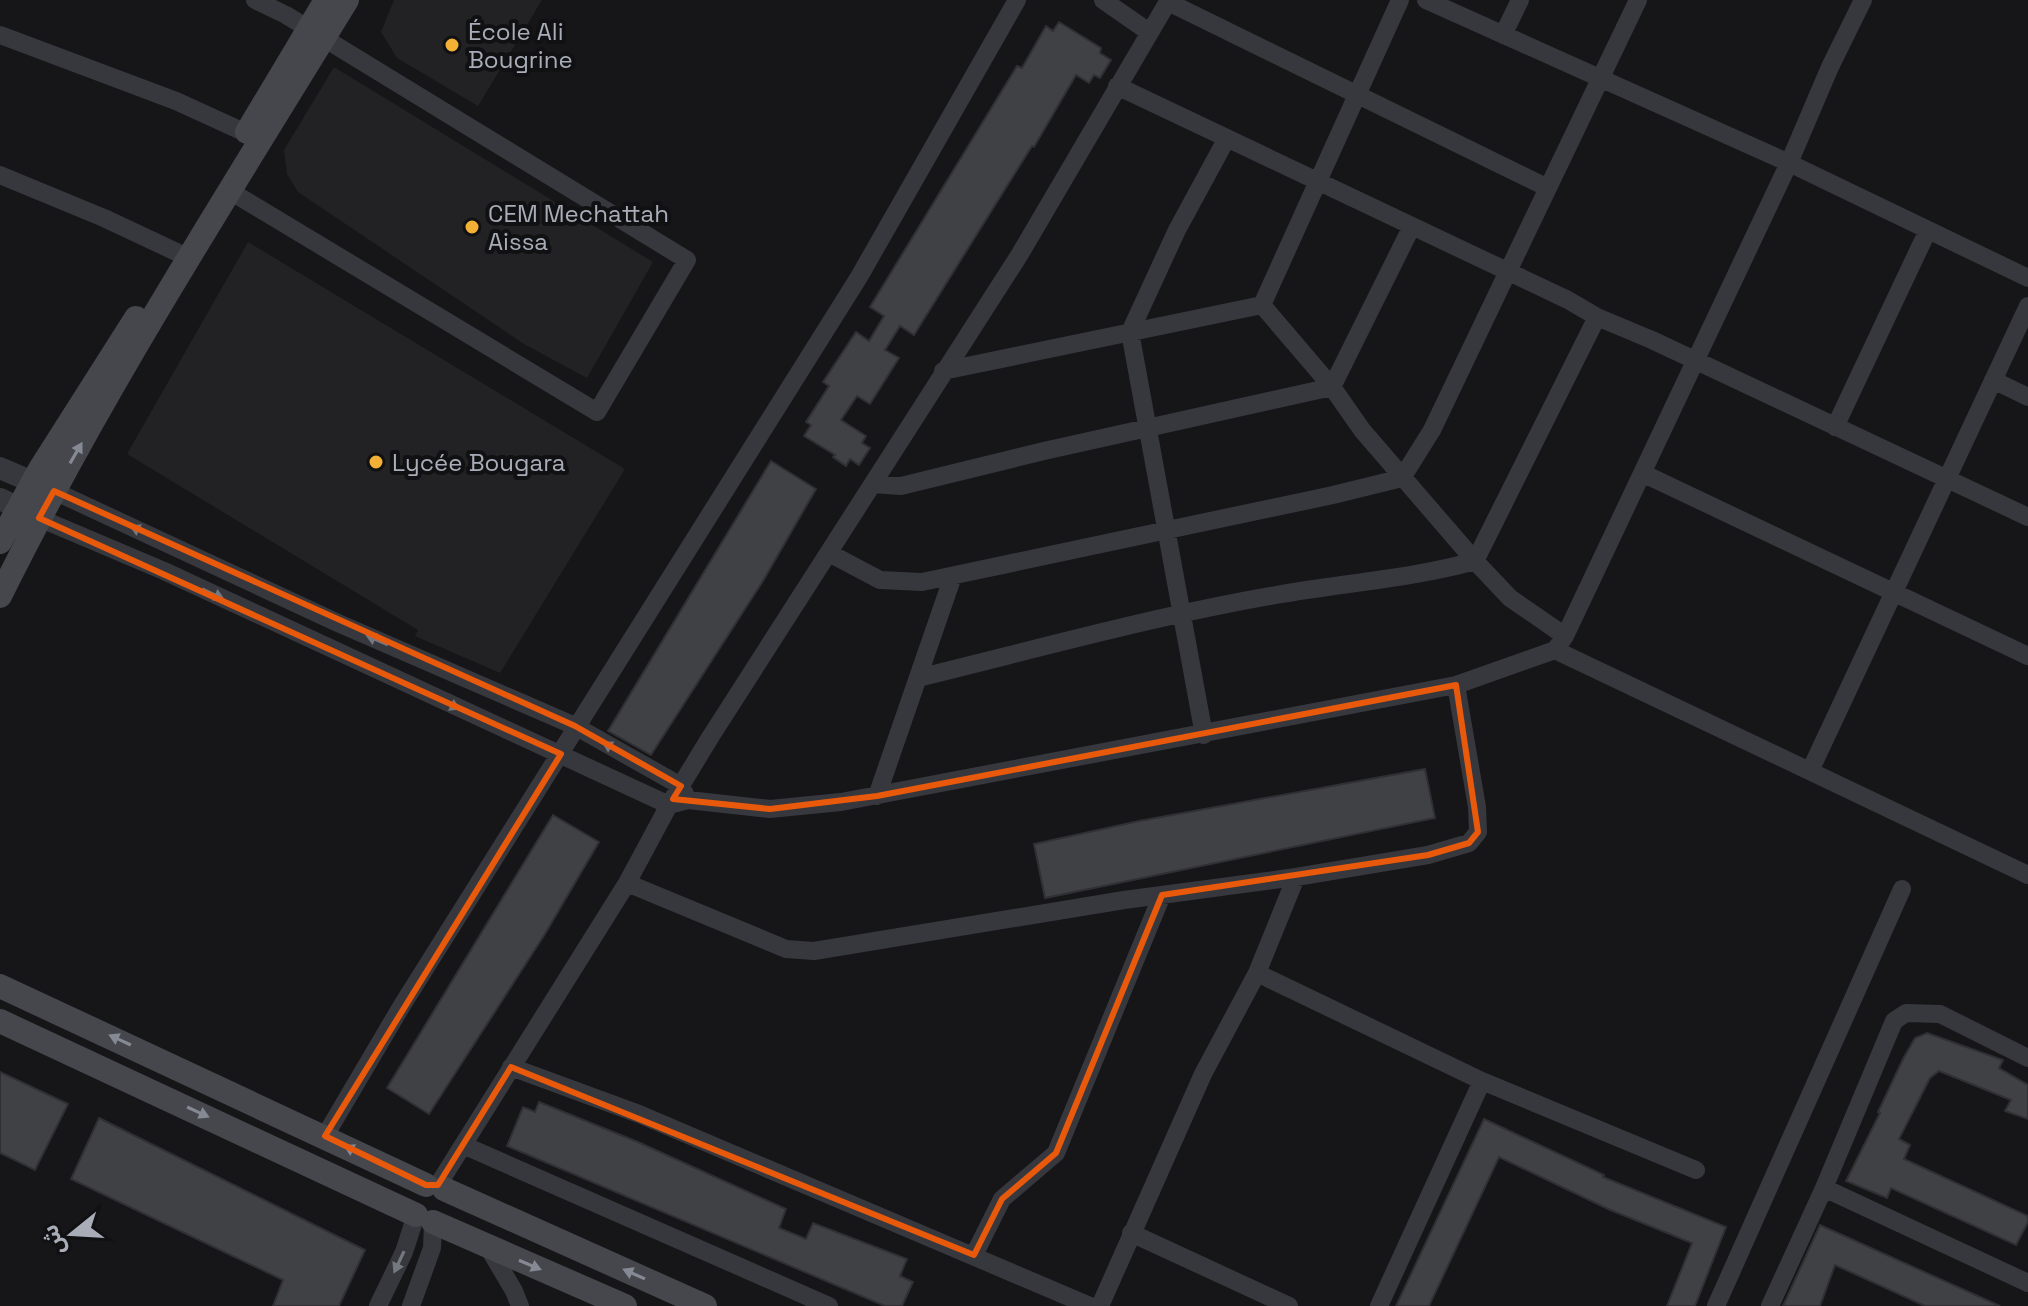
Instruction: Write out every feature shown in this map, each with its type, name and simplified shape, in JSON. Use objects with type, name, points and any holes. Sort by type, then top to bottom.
[{"type":"main road","points":[[182,254],[230,191],[315,35],[326,0]]},
{"type":"main road","points":[[0,542],[20,508],[43,487],[182,254],[246,133],[315,35],[347,0]]},
{"type":"main road","points":[[0,596],[20,508]]},
{"type":"main road","points":[[0,986],[705,1306]]},
{"type":"main road","points":[[0,1021],[424,1219],[625,1306]]},
{"type":"main road","points":[[424,1219],[413,1210],[413,1197],[420,1187],[436,1186]]},
{"type":"street","points":[[230,191],[597,412],[687,260],[255,0]]},
{"type":"street","points":[[325,1136],[401,1007],[561,754],[575,726],[859,277],[1017,0]]},
{"type":"street","points":[[1103,0],[1149,32]]},
{"type":"street","points":[[1262,305],[1400,0]]},
{"type":"street","points":[[1426,0],[1789,163],[2028,278]]},
{"type":"street","points":[[1503,35],[1520,0]]},
{"type":"street","points":[[829,553],[880,580],[922,582],[1402,478],[1432,430],[1638,0]]},
{"type":"street","points":[[0,468],[338,623],[575,726],[685,793],[770,809],[877,796],[1456,685],[1560,643],[1789,163],[1863,0]]},
{"type":"street","points":[[436,1186],[627,883],[669,805],[685,793],[829,553],[1020,254],[1169,1],[1548,188]]},
{"type":"street","points":[[0,35],[176,101],[246,133]]},
{"type":"street","points":[[1117,86],[1597,317],[2028,517]]},
{"type":"street","points":[[1204,735],[1130,332],[1177,230],[1227,138]]},
{"type":"street","points":[[1,179],[182,254]]},
{"type":"street","points":[[1332,387],[1412,226]]},
{"type":"street","points":[[1835,427],[1928,230]]},
{"type":"street","points":[[943,371],[1262,305]]},
{"type":"street","points":[[1262,305],[1332,387],[1362,430],[1475,561],[1560,643],[1810,771],[2028,875]]},
{"type":"street","points":[[1810,771],[2028,306]]},
{"type":"street","points":[[918,678],[1181,614],[1292,592],[1432,573],[1475,561],[1597,317]]},
{"type":"street","points":[[1993,380],[2028,397]]},
{"type":"street","points":[[873,484],[901,486],[1332,387]]},
{"type":"street","points":[[1642,473],[2028,656]]},
{"type":"street","points":[[20,508],[164,571],[669,805]]},
{"type":"street","points":[[877,796],[953,576]]},
{"type":"street","points":[[627,883],[786,949],[814,951],[1428,855],[1469,843],[1478,832],[1477,807],[1456,685]]},
{"type":"street","points":[[1100,1306],[1203,1074],[1257,973],[1296,877]]},
{"type":"street","points":[[1716,1306],[1902,889]]},
{"type":"street","points":[[974,1255],[1002,1199],[1056,1153],[1162,895]]},
{"type":"street","points":[[1257,973],[1482,1081],[1696,1170]]},
{"type":"street","points":[[1770,1306],[1824,1188],[1894,1021],[1906,1013],[1940,1014],[2028,1058]]},
{"type":"street","points":[[511,1067],[639,1114],[1090,1306]]},
{"type":"street","points":[[1379,1306],[1482,1081]]},
{"type":"street","points":[[463,1145],[829,1306]]},
{"type":"street","points":[[1824,1188],[2028,1283]]},
{"type":"street","points":[[378,1306],[424,1219]]},
{"type":"street","points":[[411,1306],[432,1248],[424,1219]]},
{"type":"street","points":[[1131,1233],[1289,1306]]},
{"type":"street","points":[[488,1247],[520,1306]]},
{"type":"highlighted area","points":[[54,491],[575,726],[681,786],[673,799],[770,809],[877,796],[1456,685],[1478,832],[1469,843],[1428,855],[1162,895],[1056,1153],[1002,1199],[974,1255],[511,1067],[438,1185],[426,1185],[325,1136],[561,754],[39,518]]},
{"type":"shaded area","name":"École Ali Bougrine","points":[[394,0],[542,0],[478,106],[397,58],[381,32]]},
{"type":"shaded area","name":"CEM Mechattah Aissa","points":[[334,67],[653,262],[587,378],[524,344],[298,192],[287,174],[284,150]]},
{"type":"shaded area","name":"Lycée Bougara","points":[[248,242],[625,469],[500,673],[415,636],[418,630],[127,454]]},
{"type":"building","points":[[1059,22],[1101,48],[1100,53],[1111,60],[1100,78],[1094,75],[1089,83],[1076,75],[1034,147],[914,335],[900,326],[885,350],[899,358],[870,404],[857,396],[841,420],[866,436],[862,443],[870,448],[859,465],[850,459],[846,466],[833,457],[835,455],[804,436],[811,425],[806,422],[829,386],[823,382],[856,332],[869,341],[884,316],[870,307],[1017,66],[1022,68],[1046,26],[1053,31]]},
{"type":"building","points":[[771,461],[816,489],[763,581],[651,755],[608,731]]},
{"type":"building","points":[[1425,769],[1435,818],[1045,898],[1034,844],[1139,821]]},
{"type":"building","points":[[553,815],[599,842],[545,934],[429,1114],[387,1088]]},
{"type":"building","points":[[1927,1033],[2003,1060],[1999,1068],[2028,1085],[2028,1119],[2005,1111],[2011,1100],[1939,1071],[1930,1078],[1899,1139],[1910,1145],[1904,1159],[2028,1216],[2016,1245],[1891,1188],[1887,1198],[1846,1181],[1903,1059],[1915,1038]]},
{"type":"building","points":[[0,1072],[68,1104],[35,1170],[0,1153]]},
{"type":"building","points":[[539,1102],[638,1142],[786,1209],[779,1228],[806,1239],[813,1223],[907,1259],[900,1276],[913,1282],[902,1306],[885,1306],[507,1146],[523,1107],[535,1112]]},
{"type":"building","points":[[99,1118],[365,1250],[339,1306],[273,1306],[283,1280],[71,1179]]},
{"type":"building","points":[[1484,1119],[1603,1177],[1726,1227],[1695,1306],[1667,1306],[1692,1243],[1608,1209],[1499,1157],[1429,1306],[1396,1306]]},
{"type":"building","points":[[1820,1225],[2000,1306],[1925,1306],[1835,1265],[1820,1306],[1783,1306]]},
{"type":"place","name":"École Ali Bougrine","points":[[452,45]]},
{"type":"place","name":"CEM Mechattah Aissa","points":[[472,227]]},
{"type":"place","name":"Lycée Bougara","points":[[376,462]]}]
